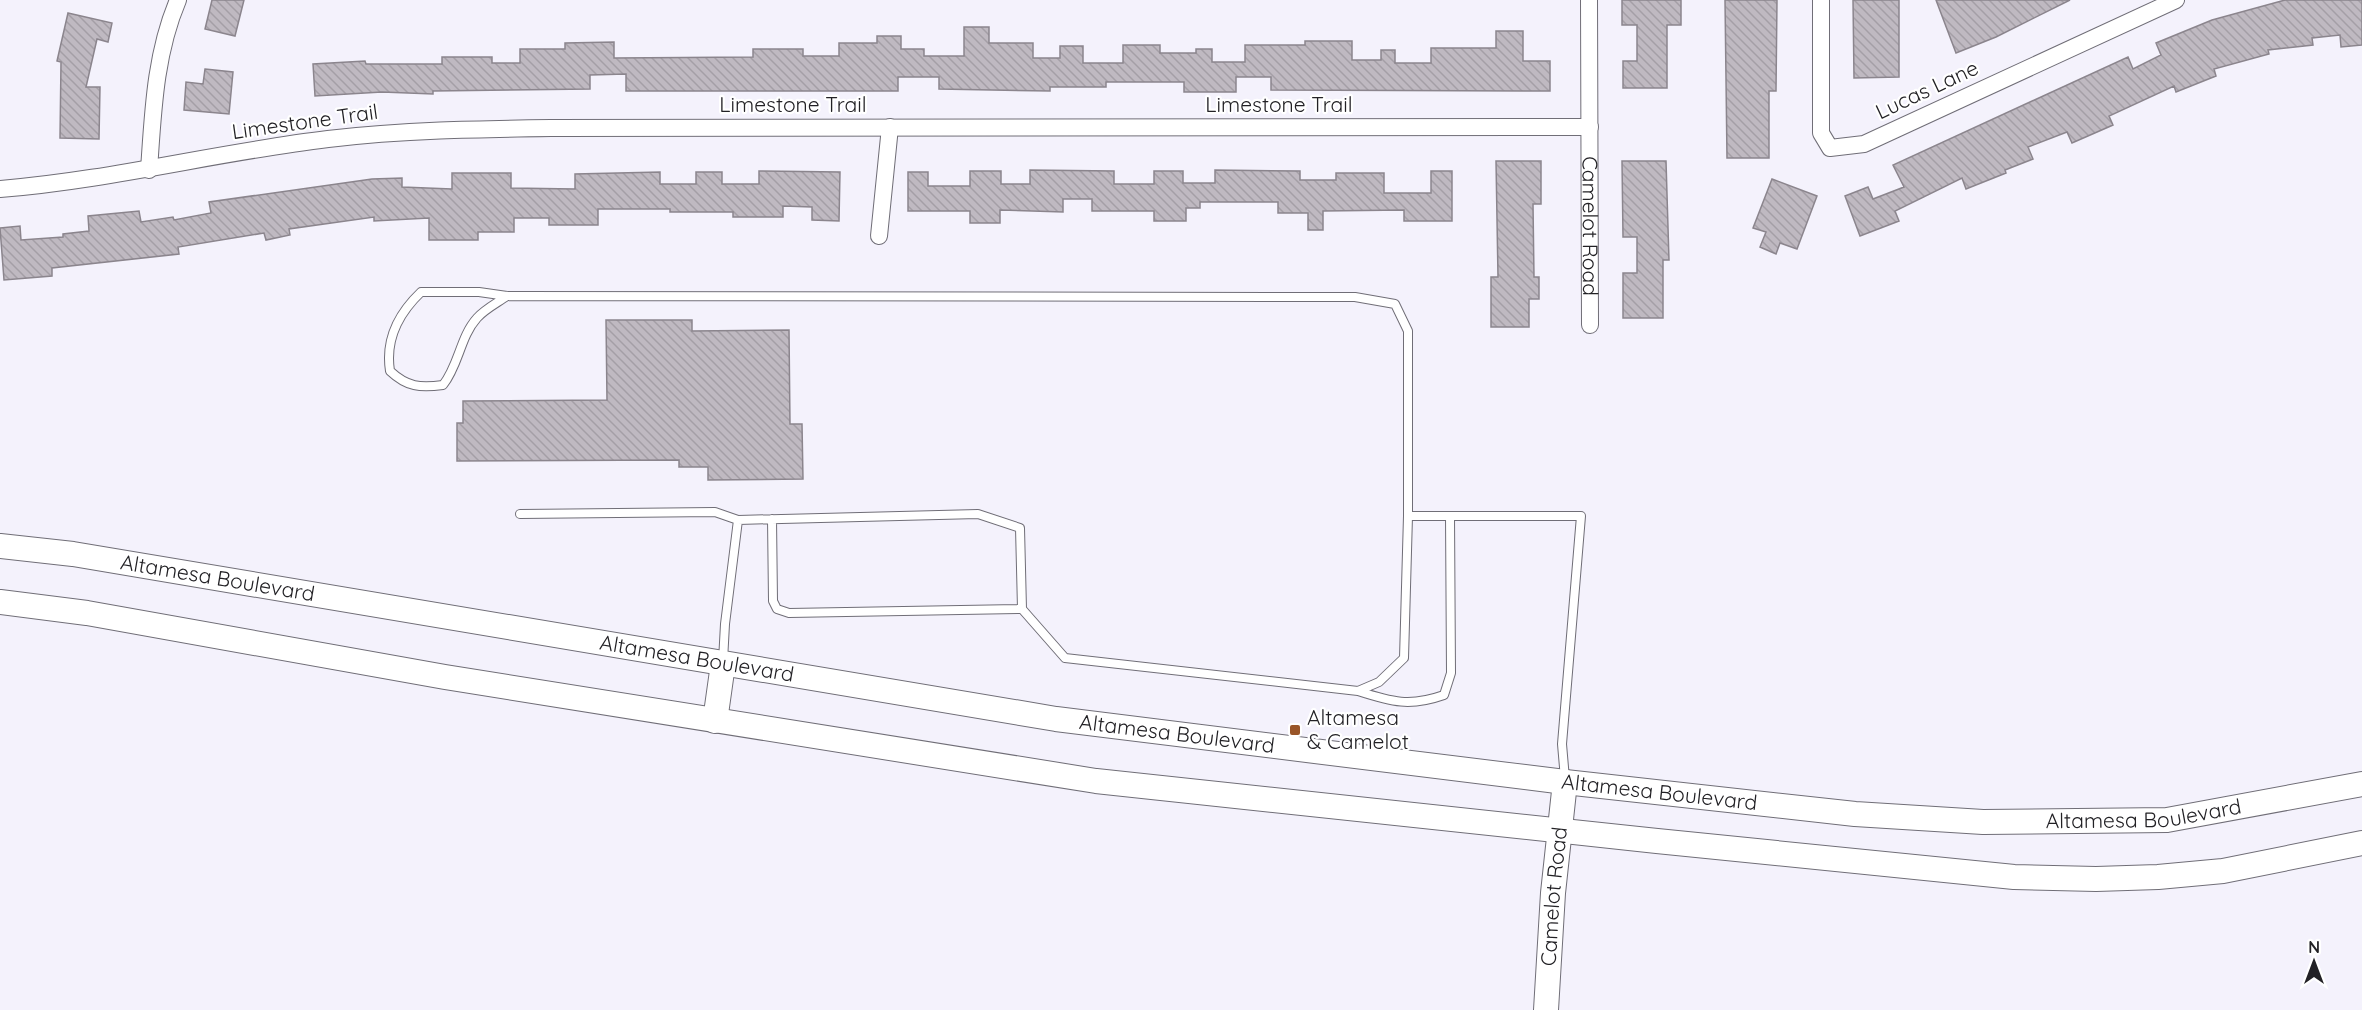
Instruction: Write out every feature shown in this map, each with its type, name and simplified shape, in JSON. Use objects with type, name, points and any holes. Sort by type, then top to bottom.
[{"type":"main road","name":"Altamesa Boulevard","points":[[0,546],[73,554],[1056,719],[1565,782],[1855,814],[1983,822],[2167,820],[2362,784]]},
{"type":"main road","points":[[0,602],[87,613],[445,677],[1096,781],[2014,877],[2096,879],[2158,877],[2223,871],[2362,843]]},
{"type":"main road","points":[[715,721],[723,664]]},
{"type":"main road","name":"Camelot Road","points":[[1546,1010],[1565,782]]},
{"type":"street","points":[[149,170],[153,104],[164,32],[178,0]]},
{"type":"street","name":"Camelot Road","points":[[1589,0],[1590,325]]},
{"type":"street","name":"Lucas Lane","points":[[1821,0],[1821,133],[1830,148],[1864,144],[2176,0]]},
{"type":"street","points":[[879,236],[890,127]]},
{"type":"street","name":"Limestone Trail","points":[[0,189],[149,170],[267,148],[410,131],[890,127],[1590,127]]},
{"type":"lane","points":[[507,296],[477,318],[467,331],[459,356],[443,385],[424,388],[410,386],[390,371],[387,353],[395,326],[405,307],[421,292],[479,292],[507,296],[1354,297],[1395,303],[1408,331],[1408,516],[1404,658],[1379,682],[1358,692]]},
{"type":"lane","points":[[520,514],[715,512],[738,520],[978,514],[1020,528],[1022,609],[1065,658],[1358,692],[1392,702],[1422,703],[1444,695],[1452,674],[1450,516]]},
{"type":"lane","points":[[1408,516],[1581,516],[1562,744],[1565,782]]},
{"type":"lane","points":[[772,519],[773,601],[777,609],[789,613],[1022,609]]},
{"type":"lane","points":[[723,664],[724,624],[738,520]]},
{"type":"building","points":[[212,0],[244,0],[235,36],[205,29]]},
{"type":"building","points":[[1622,0],[1681,0],[1681,25],[1667,25],[1667,88],[1623,88],[1623,61],[1637,61],[1637,25],[1622,25]]},
{"type":"building","points":[[1725,0],[1777,0],[1776,91],[1769,91],[1769,158],[1727,158]]},
{"type":"building","points":[[1853,0],[1899,0],[1899,77],[1854,78]]},
{"type":"building","points":[[1936,0],[2070,0],[1996,37],[1956,53]]},
{"type":"building","points":[[2285,0],[2362,0],[2362,45],[2341,47],[2340,35],[2312,38],[2313,45],[2268,50],[2269,54],[2214,69],[2216,76],[2176,92],[2174,86],[2109,116],[2113,125],[2072,143],[2067,132],[2028,147],[2033,159],[2005,170],[2006,173],[1966,189],[1962,178],[1895,211],[1899,221],[1860,236],[1845,196],[1868,187],[1873,199],[1904,187],[1893,165],[2128,57],[2133,69],[2161,55],[2156,43],[2212,20]]},
{"type":"building","points":[[68,13],[112,23],[108,42],[97,39],[86,87],[100,87],[99,139],[60,138],[61,62],[57,61]]},
{"type":"building","points":[[964,27],[989,27],[989,43],[1033,43],[1033,58],[1060,58],[1060,46],[1083,46],[1083,63],[1123,63],[1123,45],[1160,45],[1160,53],[1196,53],[1196,49],[1212,49],[1212,62],[1245,62],[1245,45],[1305,45],[1305,41],[1352,41],[1352,60],[1381,60],[1381,50],[1395,50],[1395,63],[1431,63],[1431,48],[1496,48],[1496,31],[1523,31],[1523,61],[1550,61],[1550,91],[1271,90],[1271,77],[1236,77],[1236,92],[1184,92],[1184,82],[1106,82],[1106,87],[1050,87],[1050,91],[939,89],[939,77],[898,77],[898,91],[626,91],[626,74],[590,75],[590,89],[433,91],[433,94],[382,92],[315,96],[313,64],[365,61],[366,64],[442,64],[442,57],[492,57],[492,63],[520,63],[520,49],[565,49],[565,43],[614,42],[614,58],[753,57],[753,49],[803,49],[803,56],[839,56],[839,43],[877,43],[877,36],[901,36],[901,49],[924,49],[924,56],[964,56]]},
{"type":"building","points":[[205,69],[233,72],[229,114],[184,110],[186,82],[203,84]]},
{"type":"building","points":[[1496,161],[1541,161],[1541,204],[1533,204],[1534,277],[1539,277],[1539,299],[1529,299],[1529,327],[1491,327],[1491,277],[1498,277]]},
{"type":"building","points":[[1622,161],[1666,161],[1669,260],[1663,260],[1663,318],[1623,318],[1623,273],[1637,273],[1637,237],[1623,237]]},
{"type":"building","points":[[1030,170],[1114,171],[1114,184],[1154,184],[1154,171],[1183,171],[1183,183],[1215,183],[1215,170],[1300,171],[1300,180],[1336,180],[1336,173],[1384,173],[1384,193],[1431,193],[1431,171],[1452,171],[1452,221],[1404,221],[1404,210],[1323,211],[1323,230],[1308,230],[1308,213],[1278,213],[1278,202],[1200,202],[1200,208],[1186,208],[1186,221],[1154,221],[1154,211],[1092,211],[1092,199],[1063,199],[1063,212],[1000,210],[1000,223],[970,223],[970,211],[908,211],[908,172],[928,172],[928,186],[970,186],[970,171],[1001,171],[1001,184],[1030,184]]},
{"type":"building","points":[[759,171],[840,172],[839,221],[812,220],[812,207],[783,206],[783,217],[733,217],[733,212],[670,212],[670,209],[598,209],[598,225],[549,225],[549,218],[514,218],[514,232],[478,232],[478,240],[429,240],[429,218],[374,221],[374,217],[289,229],[290,235],[266,240],[264,233],[178,247],[179,254],[52,268],[52,276],[4,280],[0,228],[20,226],[21,240],[63,237],[63,234],[89,231],[88,216],[139,211],[141,222],[173,217],[174,220],[211,213],[209,202],[372,179],[402,178],[402,187],[452,189],[452,173],[511,173],[511,188],[575,189],[575,174],[660,172],[660,184],[696,184],[696,172],[722,172],[722,184],[759,184]]},
{"type":"building","points":[[1772,179],[1817,196],[1797,249],[1780,243],[1776,254],[1760,247],[1766,232],[1753,228]]},
{"type":"building","points":[[606,320],[692,320],[692,331],[789,330],[790,424],[802,424],[803,479],[708,480],[708,467],[679,467],[679,460],[457,461],[457,423],[463,423],[463,401],[607,400]]},
{"type":"place","name":"Altamesa & Camelot","points":[[1295,730]]}]
